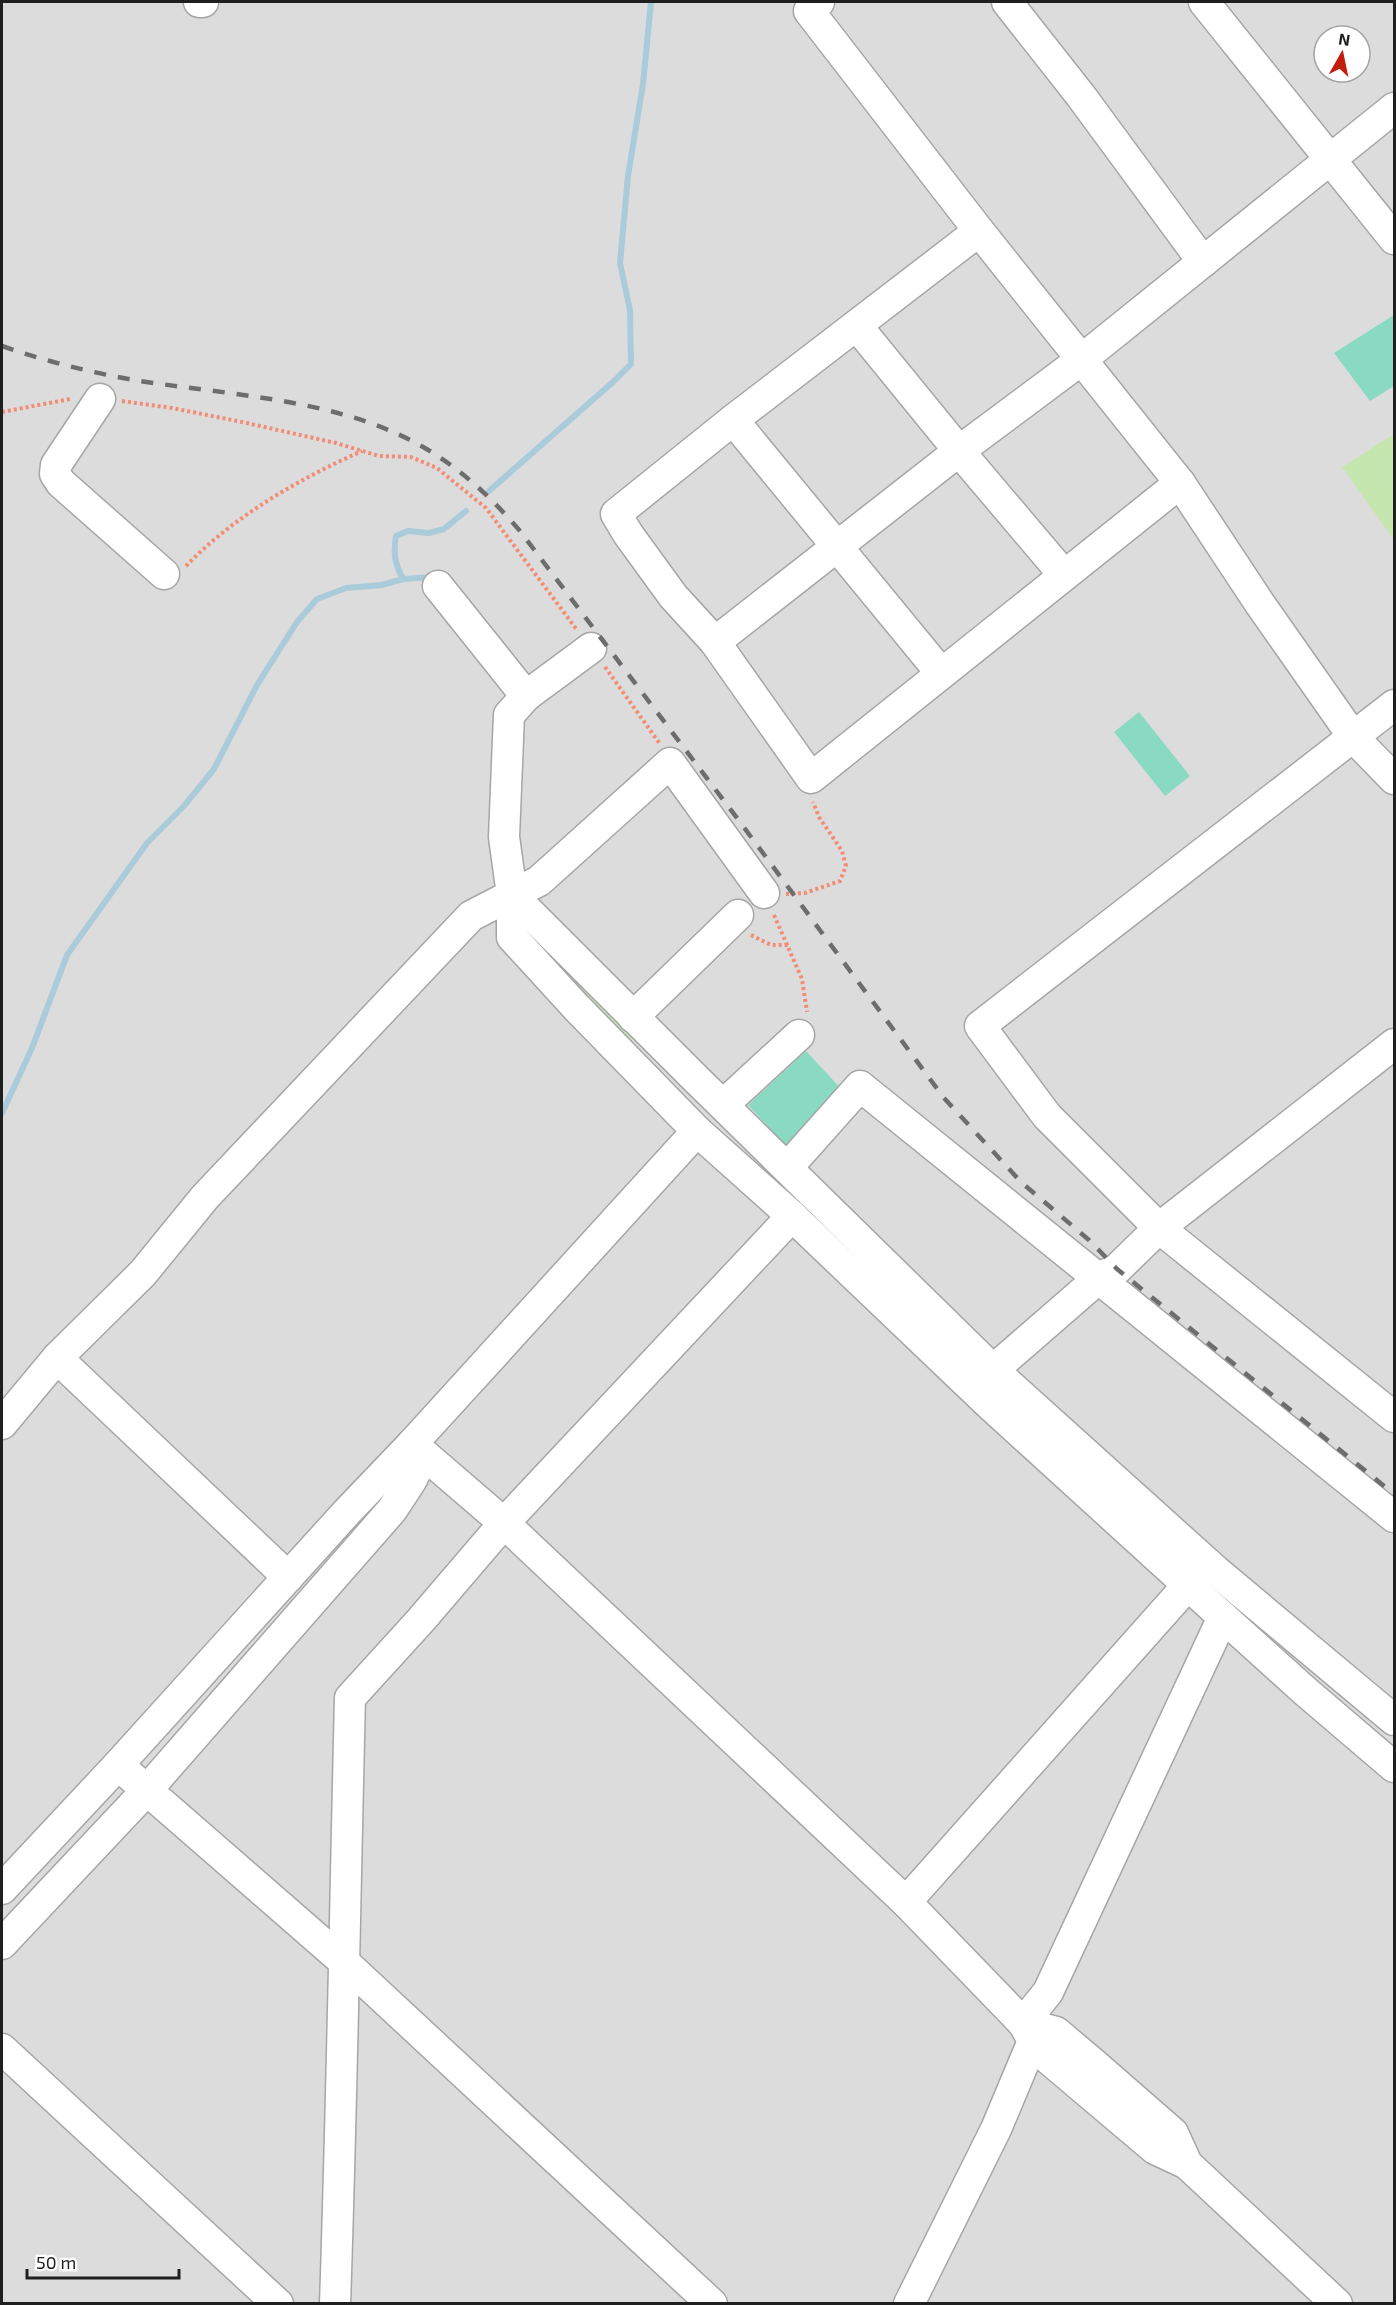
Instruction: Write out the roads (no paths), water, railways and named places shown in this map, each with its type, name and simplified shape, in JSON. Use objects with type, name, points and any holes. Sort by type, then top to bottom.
[{"type":"street","points":[[819,2],[809,10],[979,231],[1180,483],[1260,604],[1354,738],[1395,779]]},
{"type":"street","points":[[1006,2],[1082,96],[1203,261]]},
{"type":"street","points":[[1204,2],[1395,239]]},
{"type":"street","points":[[715,642],[959,451],[1081,360],[1331,157],[1395,108]]},
{"type":"street","points":[[979,231],[616,514],[674,596],[715,642],[811,778],[1180,483]]},
{"type":"street","points":[[857,326],[1064,575]]},
{"type":"street","points":[[100,399],[56,465],[55,474],[61,483],[164,574]]},
{"type":"street","points":[[734,420],[941,673]]},
{"type":"street","points":[[438,586],[526,696]]},
{"type":"street","points":[[591,648],[526,696],[509,715],[504,837],[512,895],[512,938],[697,1131],[792,1216],[989,1404],[1305,1691],[1395,1767]]},
{"type":"street","points":[[1389,1404],[1160,1228],[1047,1116],[980,1026],[1395,705]]},
{"type":"street","points":[[2,1424],[57,1358],[143,1273],[206,1197],[427,960],[471,916],[539,880],[670,763],[764,893]]},
{"type":"street","points":[[512,895],[993,1370],[1216,1571],[1395,1720]]},
{"type":"street","points":[[633,1017],[734,920]]},
{"type":"street","points":[[723,1105],[799,1035]]},
{"type":"street","points":[[993,1370],[1099,1278],[1116,1269],[1160,1228],[1395,1044]]},
{"type":"street","points":[[787,1168],[860,1086],[1395,1517]]},
{"type":"street","points":[[2,1889],[118,1765],[346,1513],[418,1450],[697,1131]]},
{"type":"street","points":[[334,2304],[341,2121],[351,1698],[504,1523],[792,1216]]},
{"type":"street","points":[[57,1358],[288,1577]]},
{"type":"street","points":[[418,1450],[504,1523],[906,1902],[1028,2032],[1056,2032],[1173,2133],[1187,2164],[1337,2304]]},
{"type":"street","points":[[2,1944],[147,1790],[392,1510],[411,1481],[418,1450]]},
{"type":"street","points":[[906,1902],[1188,1585]]},
{"type":"street","points":[[909,2304],[996,2129],[1028,2032],[1223,1617]]},
{"type":"street","points":[[118,1765],[343,1961],[712,2304]]},
{"type":"street","points":[[2,2049],[278,2304]]},
{"type":"waterway","points":[[489,491],[631,364],[630,310],[620,263],[628,176],[643,84],[651,2]]},
{"type":"waterway","points":[[2,1113],[32,1048],[67,955],[147,843],[184,806],[214,769],[257,685],[297,622],[317,599],[346,588],[382,585],[403,579],[395,559],[396,536],[408,531],[429,533],[444,529],[466,511]]},
{"type":"waterway","points":[[403,579],[433,577]]},
{"type":"railway","points":[[2,346],[84,370],[117,377],[278,400],[349,416],[384,428],[416,443],[459,471],[485,494],[520,531],[740,822],[944,1098],[1021,1182],[1089,1240],[1117,1269],[1394,1494]]}]
